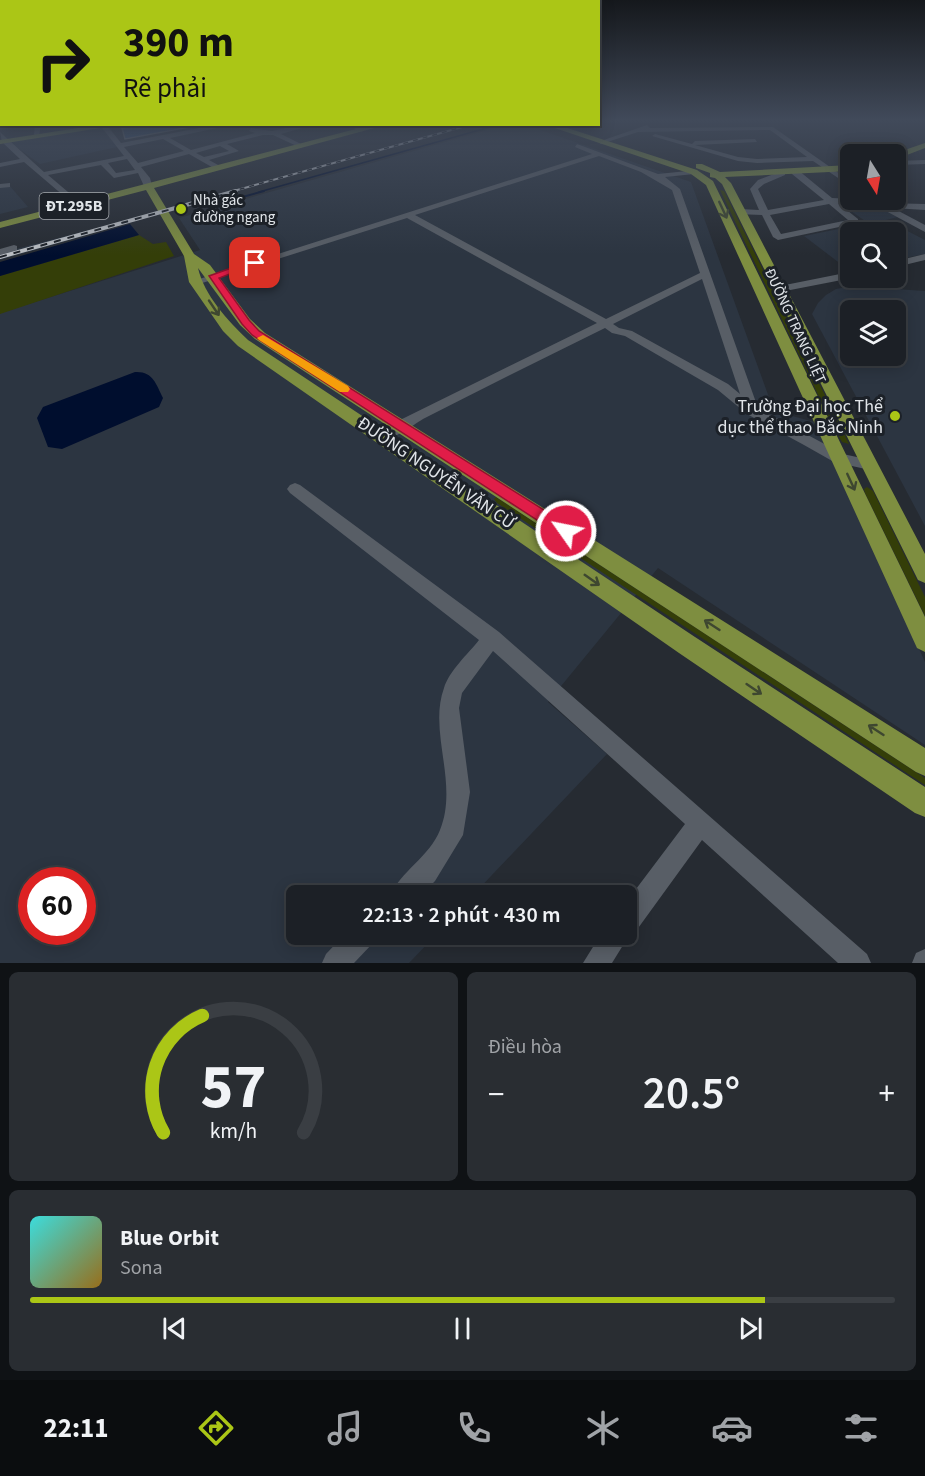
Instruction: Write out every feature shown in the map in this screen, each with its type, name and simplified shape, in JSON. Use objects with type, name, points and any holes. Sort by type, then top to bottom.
[{"type":"main road","name":"ĐT.295B","points":[[0,225],[229,165]]},
{"type":"main road","name":"ĐƯỜNG TRANG LIỆT","points":[[668,165],[694,172],[710,183],[925,641]]},
{"type":"main road","name":"ĐƯỜNG TRANG LIỆT","points":[[679,165],[718,174],[780,289],[925,574]]},
{"type":"main road","points":[[694,172],[718,174],[840,167]]},
{"type":"main road","name":"ĐƯỜNG NGUYỄN VĂN CỪ","points":[[148,186],[205,279],[228,328],[243,343],[687,645],[925,803]]},
{"type":"main road","name":"ĐƯỜNG NGUYỄN VĂN CỪ","points":[[205,279],[256,333],[922,759]]},
{"type":"main road","points":[[472,497],[489,482]]},
{"type":"street","points":[[32,165],[78,205]]},
{"type":"street","points":[[43,174],[88,165]]},
{"type":"street","points":[[105,165],[114,176],[147,165]]},
{"type":"street","points":[[134,165],[148,181],[148,186]]},
{"type":"street","points":[[212,165],[217,168]]},
{"type":"street","points":[[205,279],[556,165]]},
{"type":"street","points":[[637,165],[670,183],[676,189],[752,411]]},
{"type":"street","points":[[784,165],[855,221],[778,237],[754,189],[761,182],[789,171]]},
{"type":"street","points":[[825,165],[840,176]]},
{"type":"street","points":[[657,176],[694,172]]},
{"type":"street","points":[[740,212],[766,213],[840,201]]},
{"type":"street","points":[[906,205],[925,207]]},
{"type":"street","points":[[891,210],[925,230]]},
{"type":"street","points":[[407,214],[589,312],[610,327],[618,337],[714,392],[734,398],[752,411],[839,458],[870,465]]},
{"type":"street","points":[[910,221],[925,222]]},
{"type":"street","points":[[0,252],[14,248]]},
{"type":"street","points":[[906,262],[925,257]]},
{"type":"street","points":[[384,437],[401,425],[610,327],[705,274]]},
{"type":"street","points":[[780,289],[840,277]]},
{"type":"street","points":[[295,489],[492,638],[858,963]]},
{"type":"street","points":[[413,885],[426,872],[451,835],[459,792],[449,708],[453,689],[492,638]]},
{"type":"street","points":[[637,908],[700,823]]},
{"type":"street","points":[[335,963],[353,945]]},
{"type":"street","points":[[596,963],[610,945]]},
{"type":"shaded area","points":[[365,165],[642,165],[691,182],[774,411],[818,423],[925,662],[925,745],[658,568],[548,702],[607,754],[483,885],[286,885],[286,945],[426,945],[409,963],[0,963],[0,313],[200,250],[179,218]]},
{"type":"shaded area","points":[[9,185],[28,207],[0,214],[0,187]]},
{"type":"shaded area","points":[[850,210],[886,210],[898,217],[886,220],[890,222],[867,222]]},
{"type":"shaded area","points":[[113,224],[114,226],[84,236],[0,260],[0,253]]},
{"type":"shaded area","points":[[840,229],[840,263],[804,236]]},
{"type":"shaded area","points":[[906,230],[925,240],[925,254],[906,258]]},
{"type":"shaded area","name":"Trường Đại học Thể dục thể thao Bắc Ninh","points":[[841,288],[925,291],[925,526],[812,314],[826,295]]},
{"type":"green space","points":[[720,190],[724,191],[849,444],[842,442],[834,428]]},
{"type":"green space","points":[[139,235],[153,244],[166,242],[174,256],[0,314],[0,276]]},
{"type":"green space","points":[[867,487],[873,491],[925,597],[925,616],[865,493],[864,489]]},
{"type":"green space","points":[[496,497],[925,778],[925,785],[497,503],[494,499]]},
{"type":"water","points":[[130,224],[139,235],[0,276],[0,262]]},
{"type":"water","points":[[135,372],[150,376],[156,383],[163,398],[159,407],[62,449],[48,447],[37,418],[43,407]]},
{"type":"waterway","points":[[259,192],[355,165]]},
{"type":"waterway","points":[[228,201],[264,191]]},
{"type":"railway","points":[[230,192],[327,165]]},
{"type":"railway","points":[[0,257],[236,191]]},
{"type":"slow traffic","points":[[263,338],[344,389]]},
{"type":"place","name":"Nhà gác đường ngang","points":[[181,209]]},
{"type":"place","name":"Trường Đại học Thể dục thể thao Bắc Ninh","points":[[895,416]]},
{"type":"route","points":[[255,263],[214,276],[236,310],[256,333],[566,531]]}]
